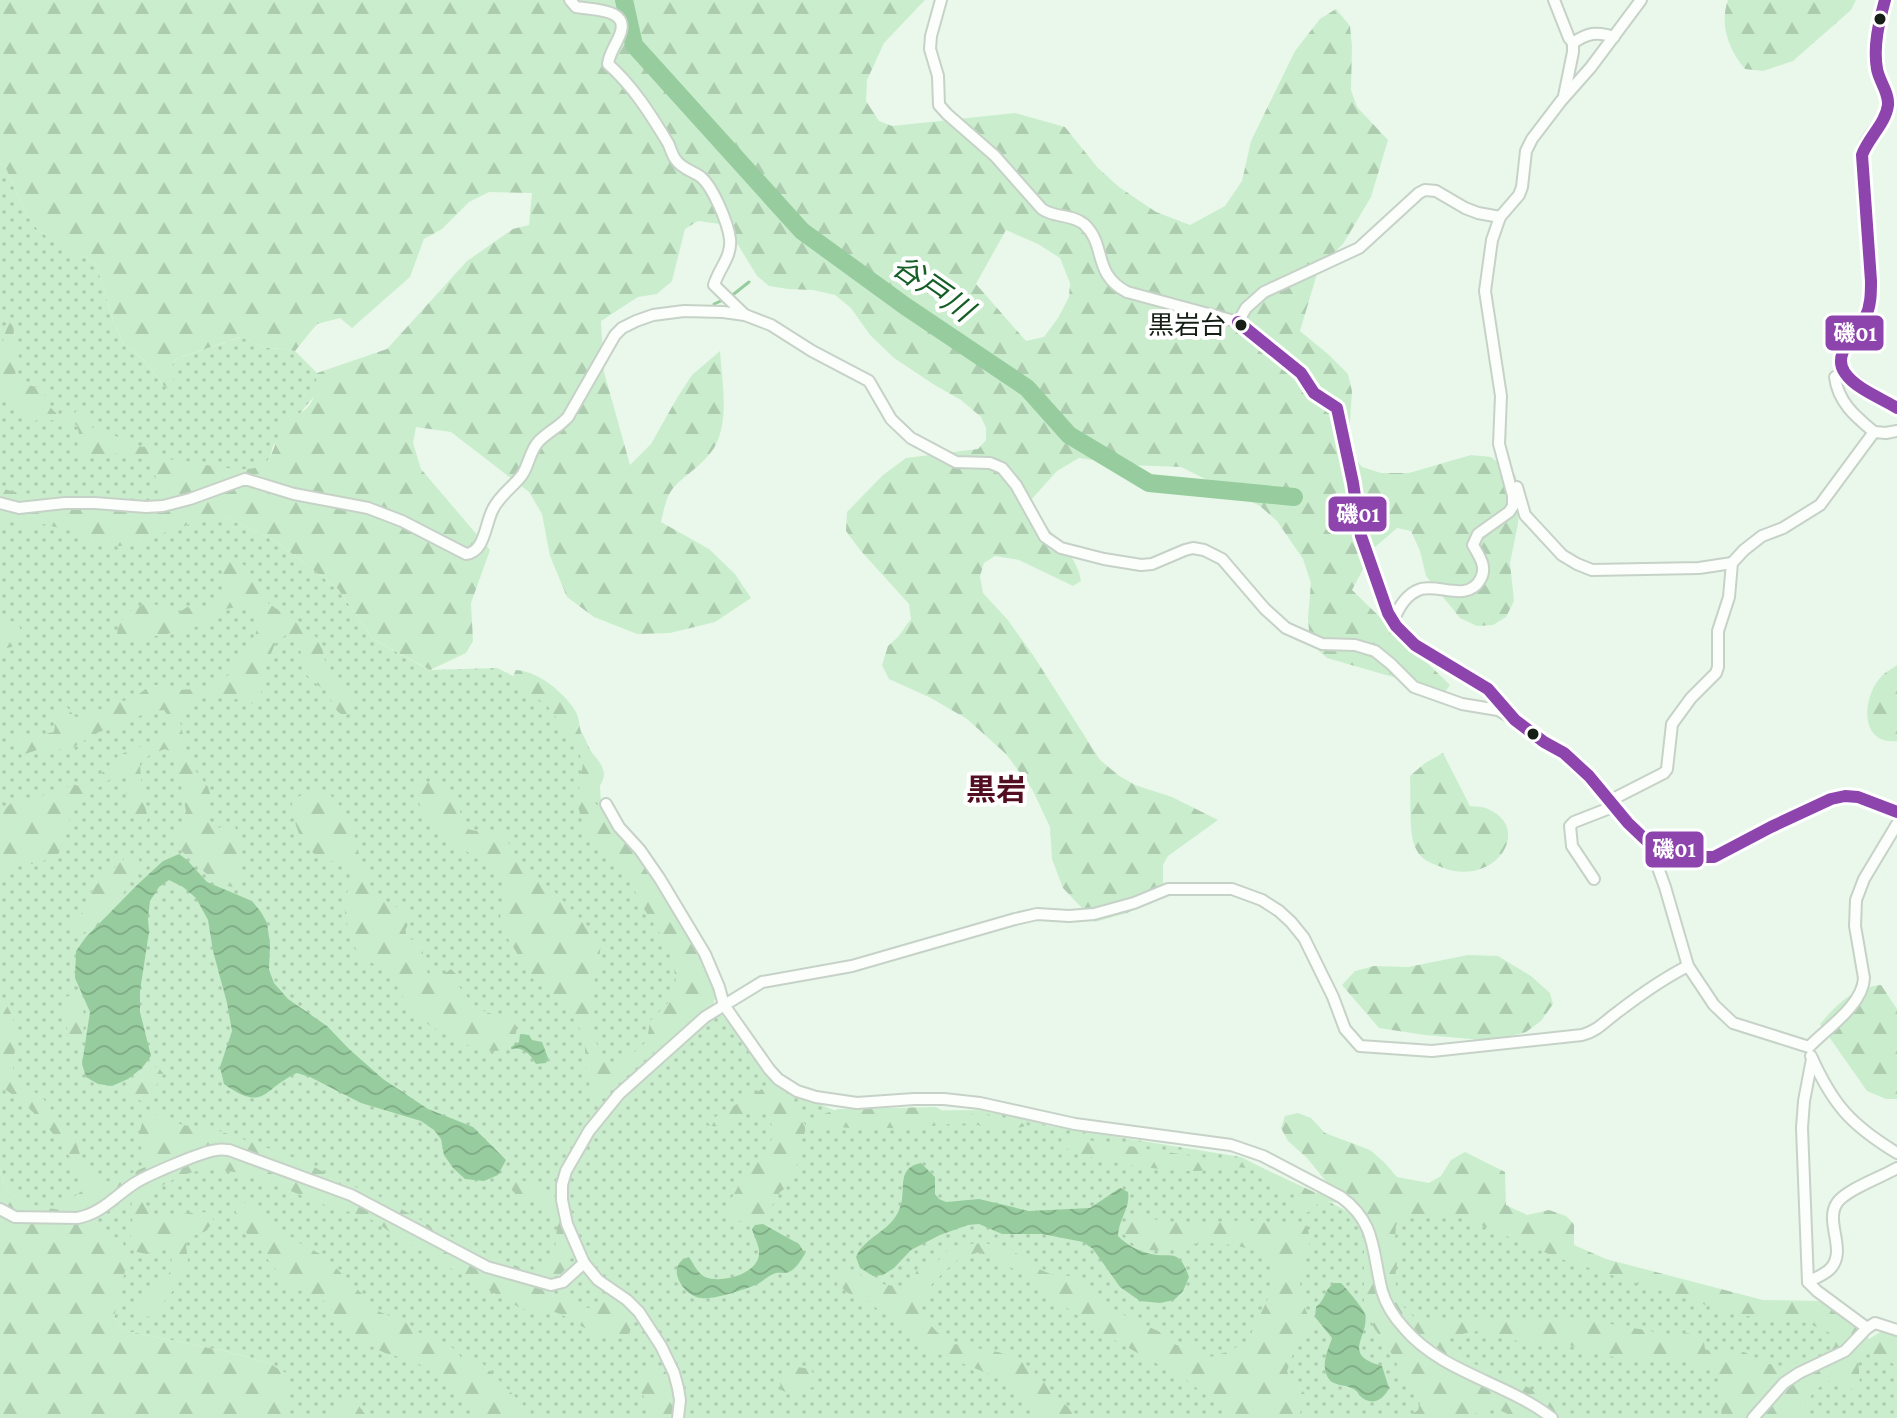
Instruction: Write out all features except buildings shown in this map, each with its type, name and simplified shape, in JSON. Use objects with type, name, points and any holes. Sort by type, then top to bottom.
[{"type":"street","points":[[570,0],[576,7],[611,12],[619,19],[621,34],[608,64],[637,96],[676,161],[704,179],[709,186],[725,220],[730,240],[727,259],[714,285],[743,312],[869,381],[891,419],[911,438],[956,462],[990,463],[1002,468],[1016,485],[1045,537],[1061,548],[1141,565],[1152,564],[1193,548],[1204,550],[1222,559],[1265,609],[1286,628],[1322,644],[1355,645],[1375,651],[1414,687],[1462,704],[1498,710],[1564,753],[1649,843],[1688,966],[1714,1005],[1733,1023],[1809,1047]]},
{"type":"street","points":[[941,0],[930,49],[938,76],[939,105],[995,156],[1042,209],[1049,214],[1080,221],[1085,226],[1113,284],[1127,292],[1238,322],[1301,373],[1314,393],[1337,408],[1361,536],[1388,613],[1415,645],[1488,689],[1515,720]]},
{"type":"street","points":[[1554,0],[1573,43],[1564,97]]},
{"type":"street","points":[[1393,621],[1402,603],[1411,594],[1431,588],[1460,592],[1476,585],[1483,570],[1474,541],[1478,534],[1513,506],[1499,444],[1501,396],[1485,291],[1492,240],[1500,217],[1519,195],[1526,151],[1532,139],[1641,0]]},
{"type":"street","points":[[1885,0],[1876,56],[1888,106],[1866,141],[1862,155],[1870,302],[1865,319],[1843,351],[1841,362],[1848,376],[1897,408]]},
{"type":"street","points":[[1573,43],[1587,34],[1614,37]]},
{"type":"street","points":[[1238,322],[1246,308],[1264,292],[1359,248],[1425,190],[1436,191],[1478,213],[1500,217]]},
{"type":"street","points":[[0,503],[19,508],[65,503],[163,506],[245,479],[294,494],[368,508],[471,554],[481,547],[497,502],[522,474],[536,445],[568,417],[610,343],[622,328],[646,317],[672,312],[743,312]]},
{"type":"street","points":[[1835,377],[1837,388],[1854,416],[1874,432],[1897,431]]},
{"type":"street","points":[[1594,879],[1572,846],[1570,826],[1667,769],[1672,724],[1718,667],[1718,631],[1729,597],[1732,563],[1762,536],[1783,528],[1820,505],[1874,432]]},
{"type":"street","points":[[1506,471],[1511,470],[1525,515],[1555,548],[1577,564],[1592,570],[1699,568],[1732,563]]},
{"type":"street","points":[[1649,843],[1714,857],[1831,799],[1845,796],[1858,797],[1897,812]]},
{"type":"street","points":[[606,804],[619,827],[660,879],[705,954],[724,1005],[778,1079],[797,1091],[816,1097],[857,1103],[944,1099],[980,1103],[1075,1124],[1231,1145],[1263,1156],[1352,1205],[1371,1235],[1382,1291],[1390,1311],[1405,1331],[1445,1361],[1537,1406],[1552,1418]]},
{"type":"street","points":[[1809,1047],[1862,992],[1864,978],[1855,926],[1856,900],[1864,879],[1897,824]]},
{"type":"street","points":[[678,1418],[678,1388],[661,1346],[639,1312],[598,1280],[584,1263],[567,1224],[562,1185],[575,1153],[602,1112],[619,1094],[705,1017],[762,982],[852,966],[1037,914],[1094,914],[1168,889],[1232,889],[1262,900],[1279,911],[1304,938],[1345,1029],[1360,1046],[1371,1048],[1432,1051],[1591,1033],[1618,1011],[1688,966]]},
{"type":"street","points":[[1809,1047],[1812,1059],[1838,1106],[1868,1134],[1897,1153]]},
{"type":"street","points":[[1812,1059],[1802,1128],[1808,1282],[1867,1328]]},
{"type":"street","points":[[0,1209],[15,1217],[87,1216],[99,1211],[137,1182],[204,1153],[229,1150],[351,1195],[487,1267],[551,1285],[563,1282],[584,1263]]},
{"type":"street","points":[[1808,1282],[1829,1270],[1834,1263],[1837,1233],[1832,1218],[1839,1200],[1850,1191],[1897,1168]]},
{"type":"street","points":[[1753,1418],[1784,1383],[1845,1351],[1875,1323],[1897,1330]]},
{"type":"green space","points":[[0,0],[925,0],[884,43],[867,80],[866,101],[879,121],[892,126],[1015,113],[1065,127],[1097,167],[1119,187],[1156,212],[1190,225],[1225,206],[1242,181],[1251,141],[1295,51],[1320,19],[1336,9],[1350,26],[1351,90],[1357,107],[1388,140],[1371,197],[1343,244],[1319,267],[1300,331],[1348,374],[1352,391],[1349,436],[1352,455],[1362,467],[1381,473],[1409,473],[1471,455],[1491,457],[1516,476],[1518,524],[1510,563],[1514,601],[1506,617],[1493,625],[1477,626],[1460,618],[1426,576],[1411,531],[1397,528],[1374,548],[1352,590],[1450,685],[1445,692],[1327,658],[1310,643],[1308,618],[1311,583],[1303,559],[1277,521],[1260,506],[1181,467],[1128,465],[1079,458],[1057,471],[1030,501],[1030,509],[1068,552],[1081,581],[1073,586],[1019,560],[995,556],[984,563],[980,576],[983,593],[1033,655],[1100,760],[1135,785],[1172,797],[1218,820],[1168,856],[1163,865],[1163,888],[1147,903],[1127,913],[1095,922],[1063,888],[1052,859],[1050,827],[1032,789],[1006,754],[967,719],[889,679],[882,665],[888,646],[911,619],[909,604],[846,531],[847,512],[883,475],[906,458],[978,449],[986,440],[986,428],[981,417],[961,400],[894,358],[870,335],[851,308],[835,295],[769,286],[757,276],[732,235],[720,224],[698,221],[685,229],[672,281],[657,294],[638,297],[601,321],[604,372],[630,465],[651,444],[692,375],[720,351],[724,401],[719,437],[705,459],[671,491],[661,522],[709,549],[735,574],[751,598],[715,622],[670,633],[637,634],[594,617],[567,597],[550,556],[542,514],[529,492],[451,432],[416,427],[413,443],[421,469],[490,550],[471,603],[473,641],[466,653],[430,670],[373,639],[338,589],[278,543],[220,516],[170,530],[140,545],[120,546],[92,544],[68,530],[43,524],[31,529],[0,520],[0,487],[22,493],[94,496],[124,504],[146,501],[165,490],[150,466],[139,458],[120,453],[89,456],[81,452],[77,448],[77,425],[45,419],[34,421],[27,417],[0,387],[2,344],[10,323],[14,324],[13,341],[19,355],[16,378],[26,385],[38,387],[62,419],[72,417],[77,410],[84,410],[95,430],[113,434],[131,445],[151,446],[161,453],[162,461],[179,460],[239,469],[260,466],[270,457],[286,422],[310,404],[317,373],[387,349],[467,261],[513,229],[529,225],[532,193],[489,192],[469,202],[442,229],[424,239],[410,277],[352,328],[340,318],[317,324],[295,351],[264,347],[240,337],[176,359],[169,370],[176,385],[171,391],[143,359],[124,345],[97,267],[87,258],[71,254],[38,230],[26,214],[5,166],[0,164]],"holes":[[[1006,230],[1060,258],[1070,283],[1069,297],[1044,337],[1026,341],[976,284]]]},
{"type":"green space","points":[[1728,0],[1856,0],[1851,10],[1793,61],[1763,71],[1745,69],[1734,54],[1725,28]]},
{"type":"green space","points":[[0,164],[5,166],[26,214],[38,230],[97,267],[124,345],[143,359],[162,384],[171,390],[169,370],[176,359],[241,337],[264,347],[295,351],[317,373],[316,394],[273,446],[269,460],[261,467],[242,470],[220,516],[278,543],[338,589],[373,639],[429,670],[497,668],[544,691],[580,728],[599,769],[601,803],[612,827],[651,874],[704,963],[713,1004],[781,1088],[836,1111],[987,1110],[1050,1126],[1241,1157],[1353,1214],[1396,1225],[1401,1215],[1465,1211],[1533,1245],[1800,1320],[1897,1351],[1897,1418],[287,1418],[287,1374],[269,1363],[126,1331],[114,1317],[118,1297],[61,1210],[39,1207],[16,1197],[6,1187],[0,1168]]},
{"type":"green space","points":[[236,558],[248,569],[267,602],[316,637],[325,661],[354,697],[352,712],[344,716],[337,711],[326,691],[302,669],[302,655],[297,643],[286,635],[275,644],[267,663],[260,698],[251,704],[225,696],[209,696],[184,706],[180,721],[187,753],[211,797],[204,818],[214,829],[234,824],[238,835],[238,883],[232,887],[215,880],[175,842],[186,811],[177,765],[172,752],[165,749],[151,754],[140,763],[148,819],[144,824],[136,821],[129,810],[126,789],[130,776],[127,770],[121,771],[74,806],[59,853],[39,862],[18,865],[0,886],[0,814],[11,803],[40,797],[73,784],[82,787],[90,784],[118,757],[156,741],[173,728],[164,710],[148,712],[99,732],[70,749],[37,750],[22,755],[14,748],[14,742],[20,734],[54,732],[56,716],[61,708],[67,707],[80,718],[135,697],[151,685],[165,685],[178,690],[196,689],[230,674],[242,651],[254,639],[258,626],[254,613],[244,606],[225,609],[195,627],[167,634],[124,639],[117,634],[121,622],[129,613],[150,602],[177,614],[187,607],[199,610],[210,608],[219,598],[225,582],[221,569],[226,560]]},
{"type":"green space","points":[[1,616],[18,624],[22,632],[15,646],[0,647]]},
{"type":"green space","points":[[1897,665],[1897,741],[1876,736],[1870,728],[1868,707],[1875,686],[1883,675]]},
{"type":"green space","points":[[516,670],[533,674],[550,684],[576,712],[582,736],[604,771],[604,778],[592,799],[651,874],[704,963],[716,996],[713,1004],[660,1046],[604,1097],[597,1096],[591,1090],[584,1037],[565,1002],[533,979],[502,929],[500,912],[506,893],[501,878],[430,822],[419,803],[416,789],[425,782],[438,783],[459,807],[464,827],[481,832],[499,830],[521,866],[552,889],[594,933],[601,944],[591,1005],[593,1034],[609,1064],[621,1064],[647,1041],[650,1021],[668,1003],[676,982],[673,962],[664,940],[639,901],[628,874],[591,838],[583,824],[577,803],[583,763],[575,743],[546,704],[516,686],[513,676]]},
{"type":"green space","points":[[1443,753],[1470,806],[1488,809],[1501,818],[1508,830],[1502,854],[1491,864],[1477,870],[1460,872],[1436,865],[1421,857],[1412,838],[1410,776]]},
{"type":"green space","points":[[326,791],[350,821],[373,890],[384,901],[406,910],[410,919],[405,931],[408,940],[424,938],[422,963],[429,975],[441,976],[451,969],[457,975],[458,985],[475,1005],[512,1020],[516,1034],[506,1047],[496,1051],[476,1048],[430,1026],[411,1009],[387,973],[358,952],[345,911],[350,880],[348,870],[341,861],[330,861],[311,851],[295,823],[292,801],[305,793]]},
{"type":"green space","points":[[128,855],[136,855],[140,862],[116,907],[97,926],[75,937],[71,924],[84,911],[89,895]]},
{"type":"green space","points":[[1468,955],[1498,956],[1531,976],[1550,993],[1553,1004],[1541,1021],[1526,1032],[1493,1041],[1379,1028],[1342,985],[1355,971],[1374,966],[1408,967]]},
{"type":"green space","points":[[1881,985],[1897,1009],[1897,1099],[1886,1099],[1867,1091],[1820,1024],[1847,998],[1862,989]]},
{"type":"green space","points":[[74,994],[81,1005],[84,1019],[82,1033],[75,1045],[70,1042],[63,1007],[66,997]]},
{"type":"green space","points":[[0,996],[14,1023],[13,1071],[22,1084],[42,1097],[76,1143],[87,1174],[100,1182],[115,1181],[147,1166],[138,1138],[143,1120],[155,1114],[182,1125],[211,1128],[311,1165],[340,1182],[371,1192],[494,1258],[537,1273],[550,1263],[557,1227],[552,1214],[542,1203],[520,1199],[511,1189],[513,1180],[524,1181],[541,1188],[552,1200],[563,1227],[570,1259],[570,1264],[560,1275],[544,1283],[552,1294],[564,1296],[580,1307],[590,1308],[610,1297],[624,1304],[634,1318],[630,1331],[623,1338],[604,1337],[558,1313],[520,1308],[361,1215],[322,1204],[243,1174],[210,1170],[193,1172],[149,1193],[145,1206],[151,1219],[208,1212],[214,1221],[206,1231],[188,1238],[189,1270],[149,1317],[138,1315],[134,1306],[165,1279],[172,1263],[170,1253],[163,1243],[147,1254],[137,1252],[130,1244],[133,1212],[131,1200],[126,1196],[106,1210],[84,1207],[87,1215],[123,1243],[128,1258],[114,1317],[126,1331],[269,1363],[287,1374],[287,1418],[0,1418],[0,1168],[5,1185],[16,1197],[39,1206],[61,1210],[65,1203],[82,1191],[69,1155],[52,1132],[32,1111],[0,1086]]},
{"type":"green space","points":[[157,1066],[163,1073],[152,1094],[142,1101],[132,1098],[127,1090],[128,1079]]},
{"type":"green space","points":[[767,1086],[774,1086],[789,1101],[805,1124],[800,1141],[802,1158],[787,1187],[780,1192],[768,1213],[750,1224],[730,1218],[727,1208],[743,1177],[772,1139],[770,1121],[764,1110],[759,1110],[727,1127],[711,1126],[707,1122]]},
{"type":"green space","points":[[936,1107],[948,1114],[987,1115],[1029,1125],[1014,1129],[960,1123],[903,1129],[834,1126],[820,1132],[812,1124],[813,1118],[838,1109]]},
{"type":"green space","points":[[1298,1113],[1311,1118],[1325,1133],[1370,1150],[1397,1177],[1429,1183],[1441,1176],[1451,1160],[1465,1152],[1505,1172],[1506,1205],[1527,1215],[1549,1210],[1566,1216],[1574,1224],[1574,1245],[1606,1259],[1763,1300],[1823,1301],[1861,1328],[1869,1339],[1882,1331],[1897,1335],[1897,1366],[1866,1351],[1858,1359],[1860,1385],[1853,1390],[1833,1379],[1827,1382],[1809,1399],[1801,1418],[1721,1418],[1723,1394],[1715,1371],[1689,1362],[1614,1357],[1567,1344],[1545,1345],[1477,1331],[1452,1336],[1447,1340],[1447,1350],[1537,1392],[1577,1418],[1517,1418],[1497,1409],[1465,1418],[1407,1418],[1418,1410],[1421,1399],[1374,1328],[1364,1303],[1364,1230],[1342,1204],[1321,1200],[1311,1211],[1303,1214],[1298,1211],[1296,1195],[1292,1191],[1274,1188],[1267,1177],[1250,1169],[1232,1167],[1189,1171],[1142,1167],[1103,1160],[1061,1145],[1061,1140],[1074,1138],[1226,1161],[1238,1159],[1314,1192],[1333,1197],[1334,1191],[1307,1158],[1288,1141],[1281,1128],[1285,1116]],"holes":[[[1434,1215],[1460,1216],[1558,1258],[1737,1315],[1808,1323],[1830,1333],[1835,1345],[1828,1355],[1781,1366],[1744,1352],[1715,1353],[1705,1349],[1699,1336],[1691,1333],[1673,1335],[1581,1317],[1528,1318],[1516,1322],[1481,1315],[1439,1319],[1427,1324],[1403,1306],[1397,1293],[1395,1278],[1399,1247],[1395,1238],[1396,1225],[1406,1219]]]},
{"type":"green space","points":[[241,1200],[298,1242],[324,1256],[380,1312],[403,1321],[423,1335],[449,1344],[461,1357],[479,1360],[536,1418],[478,1418],[450,1384],[430,1369],[358,1340],[341,1324],[326,1302],[289,1286],[237,1221],[234,1203]]},
{"type":"green space","points":[[1130,1216],[1196,1225],[1244,1220],[1275,1224],[1297,1221],[1307,1226],[1309,1244],[1300,1284],[1304,1306],[1314,1325],[1313,1334],[1296,1345],[1287,1371],[1291,1383],[1305,1394],[1300,1414],[1302,1418],[1236,1418],[1226,1407],[1185,1379],[1105,1335],[1018,1271],[979,1252],[959,1259],[931,1285],[921,1303],[924,1318],[938,1333],[955,1344],[1021,1360],[1075,1418],[1044,1418],[1002,1379],[936,1353],[867,1301],[848,1293],[837,1284],[844,1270],[851,1269],[880,1283],[896,1286],[911,1284],[919,1267],[937,1262],[956,1245],[983,1243],[1009,1247],[1032,1266],[1053,1275],[1070,1276],[1083,1288],[1098,1294],[1109,1308],[1160,1332],[1176,1345],[1186,1345],[1194,1340],[1200,1345],[1198,1354],[1207,1358],[1230,1351],[1248,1340],[1267,1301],[1274,1277],[1271,1258],[1242,1247],[1211,1243],[1163,1250],[1142,1248],[1131,1242],[1122,1230]]},
{"type":"green space","points":[[661,1367],[673,1391],[672,1418],[655,1418],[639,1389],[638,1374]]},
{"type":"green space","points":[[798,1367],[810,1369],[817,1378],[813,1387],[789,1393],[781,1390],[780,1382]]},
{"type":"green space","points":[[352,1397],[369,1418],[333,1418],[334,1408]]},
{"type":"water","points":[[179,854],[207,882],[252,901],[261,912],[267,923],[270,944],[269,970],[274,983],[288,999],[327,1026],[383,1079],[428,1109],[473,1127],[506,1160],[498,1175],[484,1181],[465,1179],[444,1155],[441,1139],[421,1121],[361,1103],[310,1077],[297,1073],[256,1097],[237,1093],[224,1084],[220,1067],[232,1031],[208,920],[196,898],[169,880],[159,887],[150,901],[149,932],[140,991],[140,1012],[151,1056],[128,1079],[112,1086],[98,1084],[86,1077],[82,1064],[90,1012],[75,978],[76,951],[138,884],[163,861]]},
{"type":"water","points":[[520,1034],[542,1042],[548,1058],[546,1063],[536,1064],[526,1052],[511,1049],[519,1042]]},
{"type":"water","points":[[921,1163],[935,1177],[935,1194],[946,1202],[979,1199],[1029,1211],[1090,1208],[1120,1188],[1128,1192],[1128,1198],[1118,1236],[1143,1252],[1177,1257],[1189,1277],[1183,1291],[1174,1300],[1160,1303],[1140,1301],[1120,1287],[1093,1249],[1083,1242],[1042,1234],[1002,1234],[979,1224],[940,1235],[911,1250],[883,1275],[873,1276],[860,1268],[856,1257],[865,1244],[895,1217],[907,1170]]},
{"type":"water","points":[[763,1224],[799,1244],[805,1254],[792,1271],[773,1274],[758,1284],[713,1298],[694,1296],[682,1286],[678,1279],[678,1266],[689,1257],[700,1273],[712,1279],[729,1278],[746,1272],[757,1261],[759,1251],[752,1229],[755,1225]]},
{"type":"water","points":[[1334,1283],[1341,1283],[1365,1314],[1359,1350],[1369,1361],[1382,1366],[1389,1388],[1376,1401],[1363,1399],[1356,1390],[1333,1382],[1325,1371],[1332,1338],[1315,1317],[1316,1307]]},
{"type":"waterway","name":"谷戸川","points":[[624,0],[634,45],[802,231],[905,306],[1027,388],[1069,435],[1149,483],[1294,497]]},
{"type":"waterway","points":[[714,304],[730,297],[749,282]]},
{"type":"transit line","name":"磯01","points":[[1885,0],[1877,34],[1876,60],[1888,105],[1884,118],[1862,155],[1870,300],[1865,318],[1841,359],[1845,373],[1856,384],[1897,408]]},
{"type":"transit line","name":"磯01","points":[[1238,322],[1301,373],[1314,393],[1337,408],[1361,536],[1388,613],[1396,626],[1415,645],[1488,689],[1515,720],[1564,753],[1649,843],[1714,857],[1831,799],[1845,796],[1858,797],[1897,812]]},
{"type":"place","name":"黒岩台","points":[[1241,325]]},
{"type":"district","name":"黒岩","points":[[996,789]]}]
